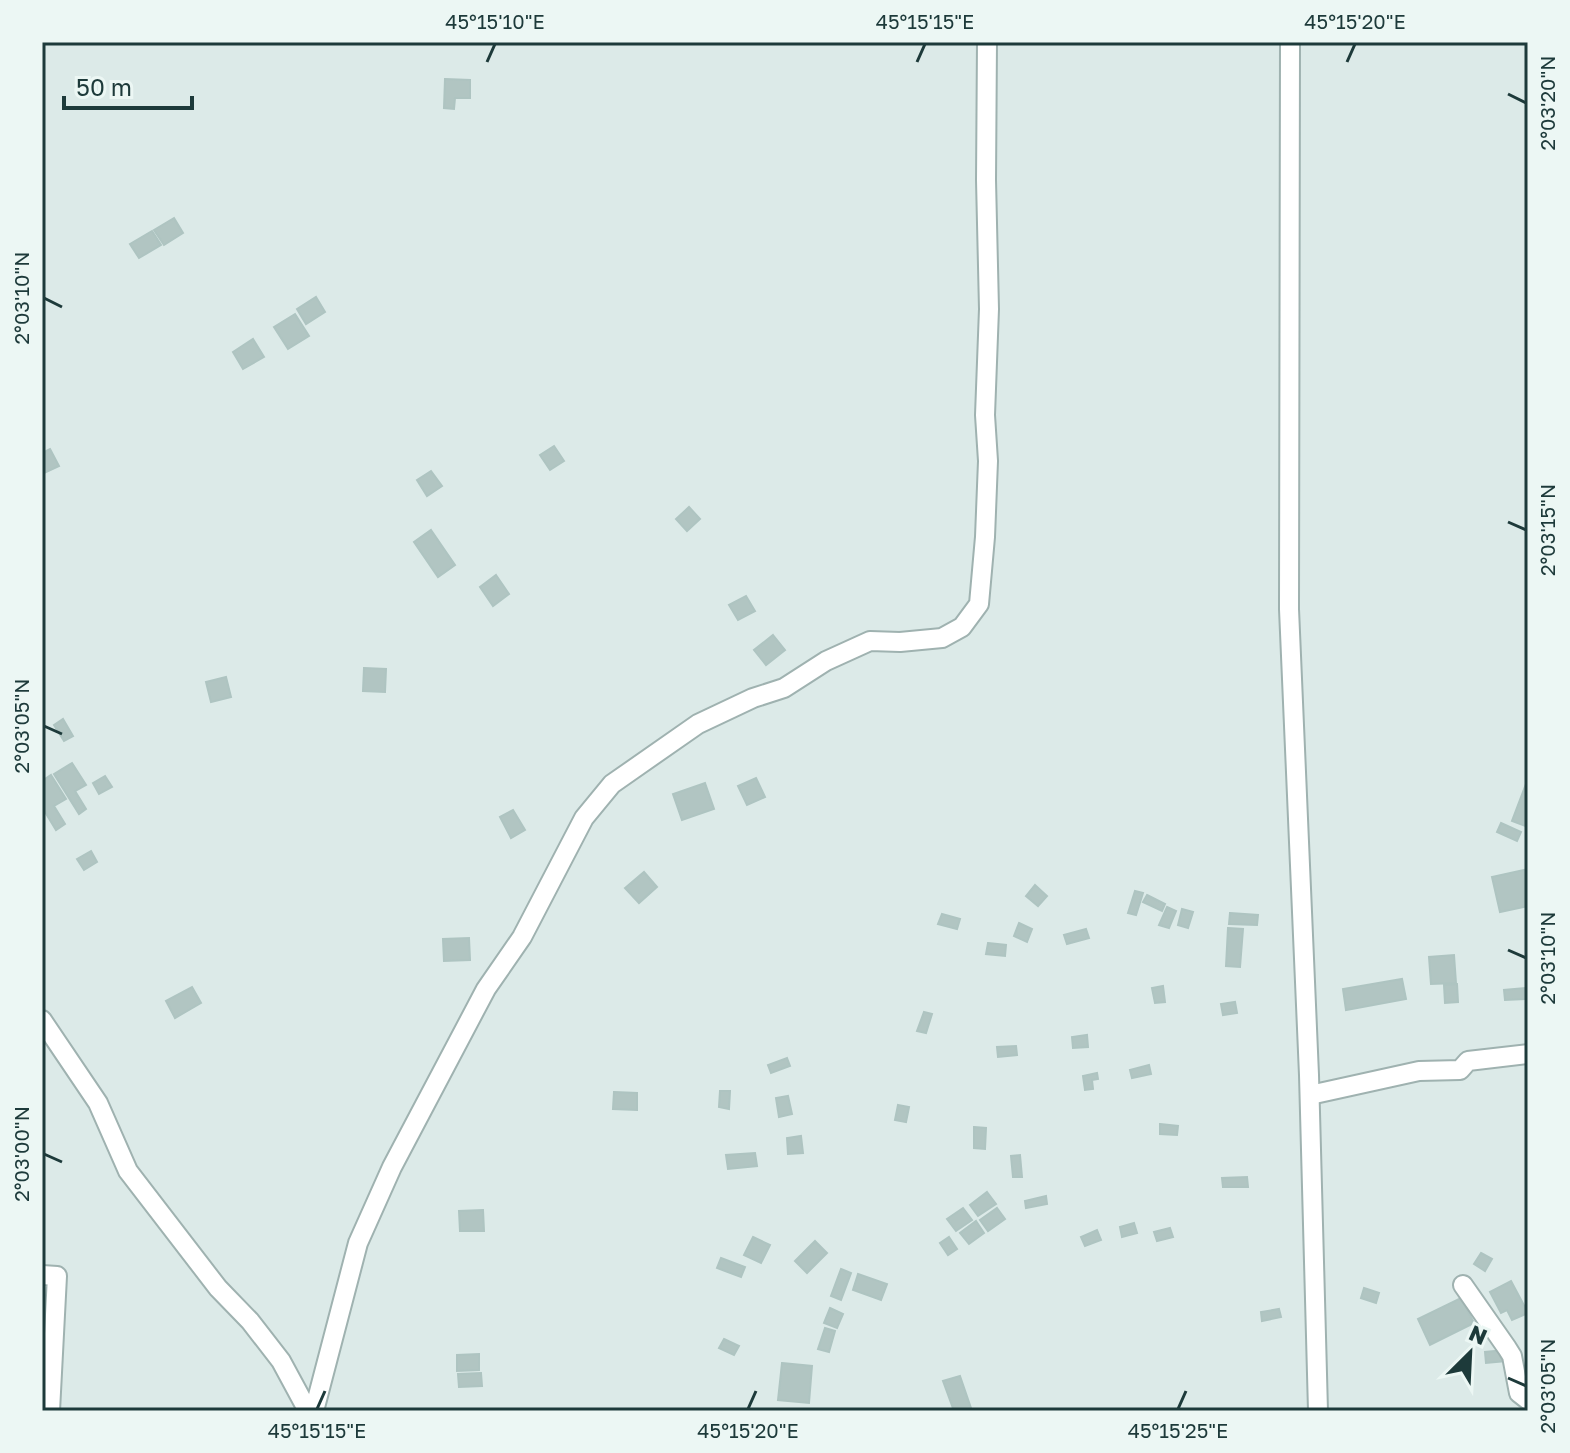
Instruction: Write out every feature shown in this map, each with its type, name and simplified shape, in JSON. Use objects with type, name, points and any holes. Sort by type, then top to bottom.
[{"type":"street","points":[[311,1411],[358,1243],[392,1167],[486,989],[522,937],[584,818],[612,784],[698,724],[753,698],[784,688],[826,661],[870,641],[942,638],[962,627],[979,604],[988,461],[985,415],[989,309],[987,42]]},
{"type":"street","points":[[1290,42],[1289,609],[1310,1095],[1318,1411]]},
{"type":"street","points":[[42,1020],[98,1103],[128,1171],[218,1288],[250,1321],[281,1361],[311,1411]]},
{"type":"street","points":[[1310,1095],[1419,1071],[1460,1070],[1468,1061],[1528,1054]]},
{"type":"street","points":[[42,1275],[57,1276],[50,1411]]},
{"type":"street","points":[[1463,1285],[1512,1356],[1519,1393],[1528,1400]]},
{"type":"building","points":[[445,79],[470,80],[470,98],[455,98],[454,109],[444,108]]},
{"type":"building","points":[[174,218],[183,233],[164,245],[154,230]]},
{"type":"building","points":[[152,231],[161,245],[139,258],[130,244]]},
{"type":"building","points":[[316,297],[325,312],[306,324],[297,309]]},
{"type":"building","points":[[295,314],[309,336],[288,349],[274,327]]},
{"type":"building","points":[[253,339],[264,357],[243,369],[233,352]]},
{"type":"building","points":[[554,446],[564,461],[550,470],[540,455]]},
{"type":"building","points":[[50,449],[59,466],[42,474],[42,453]]},
{"type":"building","points":[[431,471],[442,486],[427,496],[417,480]]},
{"type":"building","points":[[689,507],[700,519],[687,531],[676,519]]},
{"type":"building","points":[[431,530],[455,565],[438,577],[414,542]]},
{"type":"building","points":[[496,575],[509,594],[493,606],[480,587]]},
{"type":"building","points":[[746,596],[755,611],[738,620],[729,605]]},
{"type":"building","points":[[773,635],[785,650],[766,665],[754,650]]},
{"type":"building","points":[[364,668],[386,669],[385,692],[363,691]]},
{"type":"building","points":[[226,677],[231,697],[211,702],[206,682]]},
{"type":"building","points":[[63,719],[73,736],[64,741],[54,725]]},
{"type":"building","points":[[72,763],[86,785],[75,791],[86,809],[79,814],[54,774]]},
{"type":"building","points":[[51,775],[66,799],[54,806],[65,824],[56,830],[42,807],[42,781]]},
{"type":"building","points":[[105,776],[112,787],[99,794],[93,783]]},
{"type":"building","points":[[756,778],[765,797],[747,805],[738,786]]},
{"type":"building","points":[[705,783],[714,809],[682,820],[673,794]]},
{"type":"building","points":[[1528,784],[1528,827],[1512,821]]},
{"type":"building","points":[[513,810],[525,830],[511,838],[500,817]]},
{"type":"building","points":[[1501,823],[1521,832],[1517,841],[1497,832]]},
{"type":"building","points":[[91,851],[97,862],[84,870],[77,859]]},
{"type":"building","points":[[1528,869],[1528,906],[1500,912],[1492,877]]},
{"type":"building","points":[[644,872],[657,887],[639,903],[625,888]]},
{"type":"building","points":[[1035,885],[1047,896],[1038,906],[1026,896]]},
{"type":"building","points":[[1135,891],[1143,893],[1136,915],[1128,913]]},
{"type":"building","points":[[1147,895],[1165,904],[1162,911],[1143,902]]},
{"type":"building","points":[[1167,907],[1176,911],[1169,928],[1159,925]]},
{"type":"building","points":[[1182,909],[1193,912],[1188,928],[1178,925]]},
{"type":"building","points":[[1230,913],[1258,915],[1257,925],[1229,924]]},
{"type":"building","points":[[942,914],[960,919],[957,929],[938,924]]},
{"type":"building","points":[[1019,923],[1032,929],[1027,942],[1014,936]]},
{"type":"building","points":[[1228,928],[1243,929],[1240,967],[1226,966]]},
{"type":"building","points":[[1086,929],[1089,938],[1067,944],[1064,935]]},
{"type":"building","points":[[469,938],[470,960],[444,961],[443,939]]},
{"type":"building","points":[[988,943],[1006,945],[1005,956],[986,954]]},
{"type":"building","points":[[1454,955],[1456,983],[1431,984],[1429,957]]},
{"type":"building","points":[[1402,979],[1406,999],[1346,1010],[1343,989]]},
{"type":"building","points":[[1457,984],[1458,1002],[1445,1003],[1444,985]]},
{"type":"building","points":[[1163,986],[1165,1002],[1155,1003],[1152,988]]},
{"type":"building","points":[[192,987],[201,1003],[175,1018],[166,1001]]},
{"type":"building","points":[[1525,988],[1526,999],[1505,1000],[1504,990]]},
{"type":"building","points":[[1235,1002],[1237,1013],[1223,1015],[1221,1004]]},
{"type":"building","points":[[924,1012],[932,1014],[926,1033],[917,1031]]},
{"type":"building","points":[[1087,1035],[1088,1047],[1073,1048],[1072,1037]]},
{"type":"building","points":[[1016,1046],[1017,1055],[998,1057],[997,1047]]},
{"type":"building","points":[[787,1058],[790,1066],[771,1073],[768,1065]]},
{"type":"building","points":[[1149,1065],[1151,1074],[1132,1078],[1130,1070]]},
{"type":"building","points":[[1097,1073],[1098,1079],[1092,1080],[1093,1089],[1085,1090],[1083,1076]]},
{"type":"building","points":[[720,1091],[730,1091],[729,1109],[719,1107]]},
{"type":"building","points":[[614,1092],[637,1093],[637,1110],[613,1109]]},
{"type":"building","points":[[788,1096],[792,1114],[779,1117],[776,1098]]},
{"type":"building","points":[[898,1105],[909,1107],[906,1122],[895,1120]]},
{"type":"building","points":[[1160,1124],[1178,1126],[1177,1135],[1160,1134]]},
{"type":"building","points":[[974,1127],[986,1128],[985,1149],[974,1148]]},
{"type":"building","points":[[801,1136],[803,1153],[788,1154],[787,1138]]},
{"type":"building","points":[[755,1153],[757,1166],[728,1169],[726,1155]]},
{"type":"building","points":[[1020,1155],[1022,1177],[1013,1177],[1011,1156]]},
{"type":"building","points":[[1247,1177],[1248,1187],[1223,1187],[1222,1178]]},
{"type":"building","points":[[987,1192],[996,1204],[978,1216],[970,1205]]},
{"type":"building","points":[[1046,1196],[1047,1204],[1026,1208],[1025,1201]]},
{"type":"building","points":[[963,1208],[972,1220],[956,1231],[947,1219]]},
{"type":"building","points":[[997,1208],[1005,1219],[988,1231],[980,1220]]},
{"type":"building","points":[[483,1210],[484,1231],[460,1231],[459,1211]]},
{"type":"building","points":[[976,1221],[984,1233],[969,1244],[960,1233]]},
{"type":"building","points":[[1134,1223],[1137,1233],[1122,1237],[1120,1227]]},
{"type":"building","points":[[1170,1228],[1173,1237],[1157,1241],[1154,1232]]},
{"type":"building","points":[[1097,1230],[1101,1240],[1085,1246],[1081,1237]]},
{"type":"building","points":[[753,1237],[770,1245],[761,1263],[744,1255]]},
{"type":"building","points":[[949,1237],[957,1249],[948,1255],[940,1243]]},
{"type":"building","points":[[815,1241],[827,1253],[807,1273],[795,1261]]},
{"type":"building","points":[[1481,1253],[1492,1259],[1485,1271],[1474,1264]]},
{"type":"building","points":[[721,1258],[745,1267],[741,1277],[717,1268]]},
{"type":"building","points":[[841,1269],[851,1273],[841,1300],[831,1296]]},
{"type":"building","points":[[858,1274],[887,1284],[881,1300],[853,1290]]},
{"type":"building","points":[[1511,1281],[1528,1313],[1512,1320],[1507,1310],[1501,1313],[1490,1292]]},
{"type":"building","points":[[1364,1288],[1379,1293],[1376,1303],[1361,1298]]},
{"type":"building","points":[[1461,1298],[1474,1323],[1430,1345],[1418,1319]]},
{"type":"building","points":[[830,1308],[843,1314],[837,1328],[824,1323]]},
{"type":"building","points":[[1279,1309],[1281,1317],[1262,1321],[1261,1312]]},
{"type":"building","points":[[825,1328],[835,1331],[829,1352],[818,1349]]},
{"type":"building","points":[[724,1339],[739,1346],[734,1355],[719,1348]]},
{"type":"building","points":[[1505,1350],[1506,1361],[1486,1363],[1485,1352]]},
{"type":"building","points":[[479,1354],[479,1370],[457,1371],[457,1355]]},
{"type":"building","points":[[782,1363],[812,1366],[809,1403],[778,1400]]},
{"type":"building","points":[[481,1373],[482,1386],[459,1387],[458,1374]]},
{"type":"building","points":[[960,1376],[972,1411],[954,1411],[943,1381]]}]
